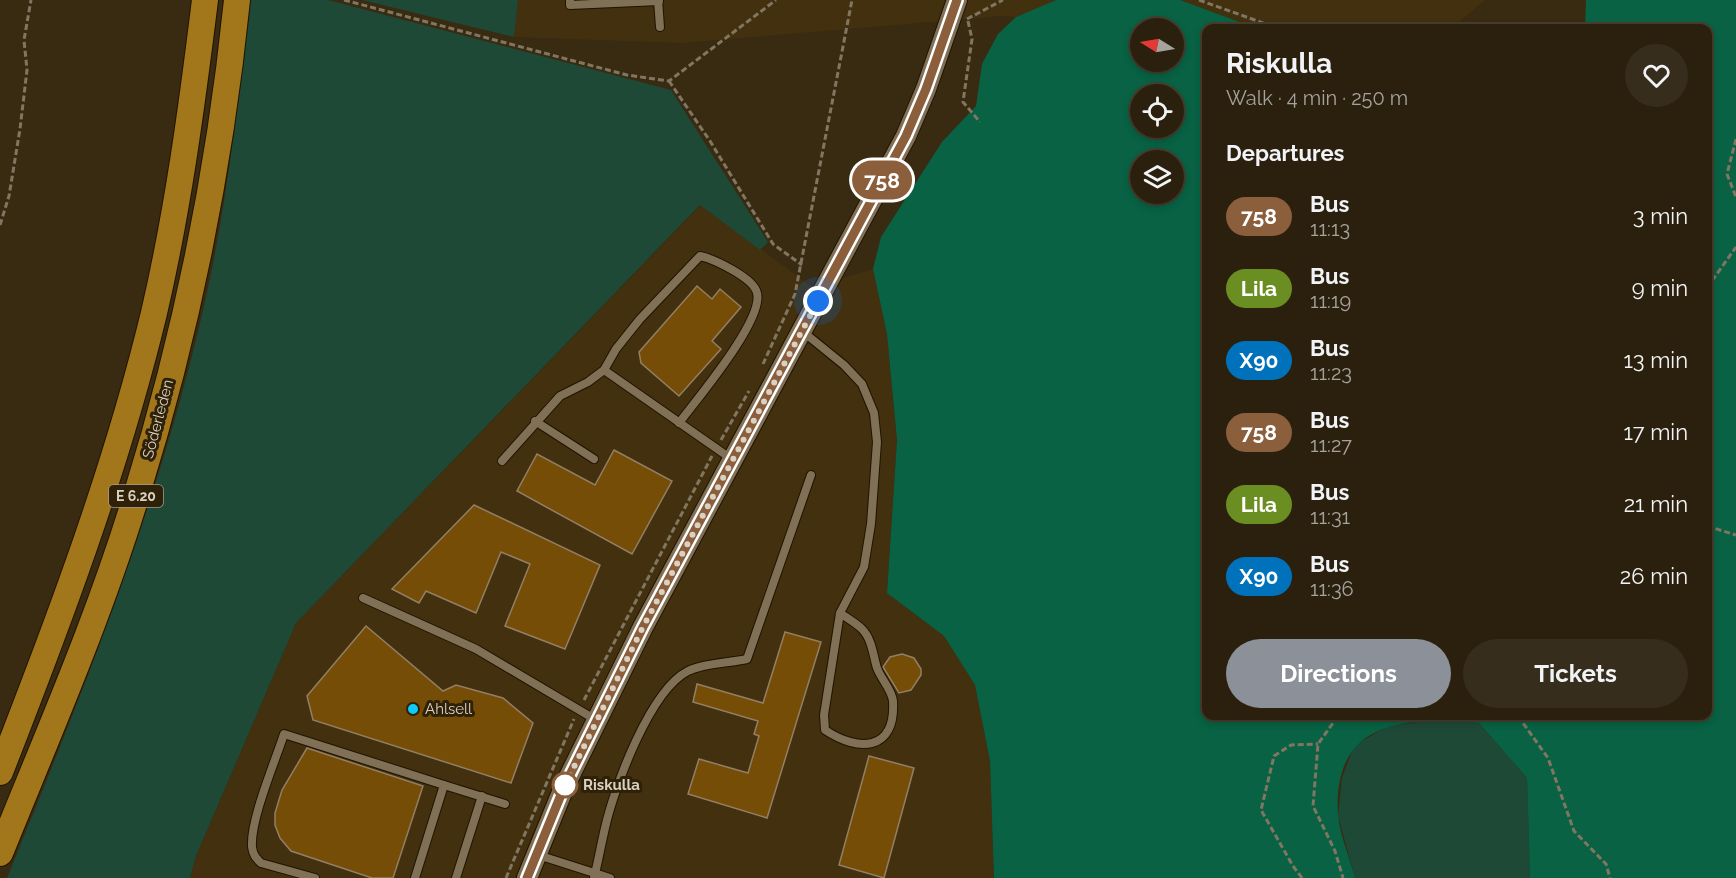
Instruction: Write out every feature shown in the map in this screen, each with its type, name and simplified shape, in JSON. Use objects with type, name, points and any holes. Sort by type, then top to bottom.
[{"type":"highway","name":"Söderleden","points":[[0,772],[52,638],[101,499],[154,313],[175,214],[205,0]]},
{"type":"highway","name":"Söderleden","points":[[0,853],[82,651],[137,494],[160,413],[206,221],[237,0]]},
{"type":"street","points":[[527,878],[596,720],[906,136],[956,9]]},
{"type":"lane","points":[[570,0],[570,5],[658,1],[660,27]]},
{"type":"lane","points":[[502,461],[535,421],[560,396],[588,382],[604,370],[640,319],[700,256],[720,263],[742,277],[756,289],[758,296],[756,309],[745,332],[679,423]]},
{"type":"lane","points":[[802,331],[844,365],[862,384],[874,413],[877,442],[864,567],[840,613],[824,715],[825,730],[851,744],[874,744],[884,737],[891,720],[893,699],[878,670],[871,646],[863,630],[840,613]]},
{"type":"lane","points":[[604,370],[733,460]]},
{"type":"lane","points":[[535,421],[594,459]]},
{"type":"lane","points":[[595,876],[605,827],[618,784],[636,742],[668,687],[688,671],[747,660],[811,475]]},
{"type":"lane","points":[[363,598],[476,649],[596,720]]},
{"type":"lane","points":[[315,878],[261,863],[255,857],[252,846],[257,820],[284,734],[505,804]]},
{"type":"lane","points":[[415,878],[444,785]]},
{"type":"lane","points":[[456,878],[482,796]]},
{"type":"lane","points":[[536,854],[595,876],[609,878]]},
{"type":"path","points":[[0,225],[9,196],[20,129],[27,70],[24,40],[31,0]]},
{"type":"path","points":[[344,0],[627,75],[669,81],[776,0]]},
{"type":"path","points":[[980,122],[963,102],[972,39],[956,9],[1003,0]]},
{"type":"path","points":[[1198,0],[1266,24]]},
{"type":"path","points":[[669,81],[710,141],[773,244],[802,265]]},
{"type":"path","points":[[1736,139],[1727,174],[1736,197]]},
{"type":"path","points":[[1712,281],[1736,247]]},
{"type":"path","points":[[1712,528],[1736,535]]},
{"type":"path","points":[[1335,720],[1318,744],[1313,806],[1335,851],[1343,878]]},
{"type":"path","points":[[1521,720],[1548,758],[1574,831],[1606,864],[1610,878]]},
{"type":"path","points":[[1302,878],[1261,810],[1264,787],[1274,756],[1291,745],[1318,744]]},
{"type":"shaded area","points":[[518,0],[1056,0],[1016,17],[1001,16],[683,43],[514,37]]},
{"type":"shaded area","points":[[1180,0],[1485,0],[1457,24],[1245,24]]},
{"type":"shaded area","points":[[701,205],[812,287],[873,269],[887,334],[897,440],[887,593],[944,636],[975,685],[990,761],[994,878],[190,878],[196,856],[296,623]]},
{"type":"green space","points":[[250,0],[328,0],[671,90],[768,242],[760,250],[700,205],[296,623],[196,856],[190,878],[7,878],[124,578],[173,425],[194,347],[218,236],[234,134]]},
{"type":"green space","points":[[362,0],[518,0],[514,37]]},
{"type":"green space","points":[[1056,0],[1180,0],[1245,24],[1202,24],[1202,720],[1712,720],[1712,24],[1585,24],[1586,0],[1736,0],[1736,878],[1530,878],[1527,778],[1479,723],[1425,721],[1400,724],[1378,731],[1360,742],[1347,760],[1339,783],[1338,815],[1355,878],[994,878],[990,761],[975,685],[944,636],[887,593],[897,440],[887,334],[873,269],[881,237],[942,142],[976,106],[982,64],[998,34],[1016,17]]},
{"type":"green space","points":[[1432,720],[1479,723],[1527,778],[1530,878],[1355,878],[1338,816],[1342,778],[1354,746],[1387,726]]},
{"type":"building","points":[[697,286],[712,299],[720,289],[741,307],[712,341],[721,349],[679,396],[641,363],[639,352]]},
{"type":"building","points":[[614,450],[672,481],[632,554],[517,491],[537,454],[595,485]]},
{"type":"building","points":[[474,505],[600,565],[565,649],[505,626],[530,564],[501,552],[476,613],[426,591],[419,603],[392,589]]},
{"type":"building","name":"Ahlsell","points":[[366,626],[443,691],[456,685],[503,698],[533,723],[511,783],[313,720],[307,696]]},
{"type":"building","points":[[785,632],[821,642],[767,818],[688,794],[699,759],[748,773],[759,736],[754,734],[758,721],[693,702],[697,684],[763,703]]},
{"type":"building","points":[[902,654],[914,658],[921,669],[921,675],[911,690],[899,693],[883,667],[890,657]]},
{"type":"building","points":[[307,748],[423,786],[393,878],[372,878],[291,851],[280,838],[275,825],[275,813],[282,790]]},
{"type":"building","points":[[869,756],[914,768],[884,878],[839,865]]},
{"type":"bus line","name":"758","points":[[527,878],[565,785],[643,627],[906,136],[926,89],[957,0]]},
{"type":"place","name":"Ahlsell","points":[[413,709]]},
{"type":"place","name":"Riskulla","points":[[565,785]]},
{"type":"route","points":[[565,785],[643,627],[818,301]]}]
